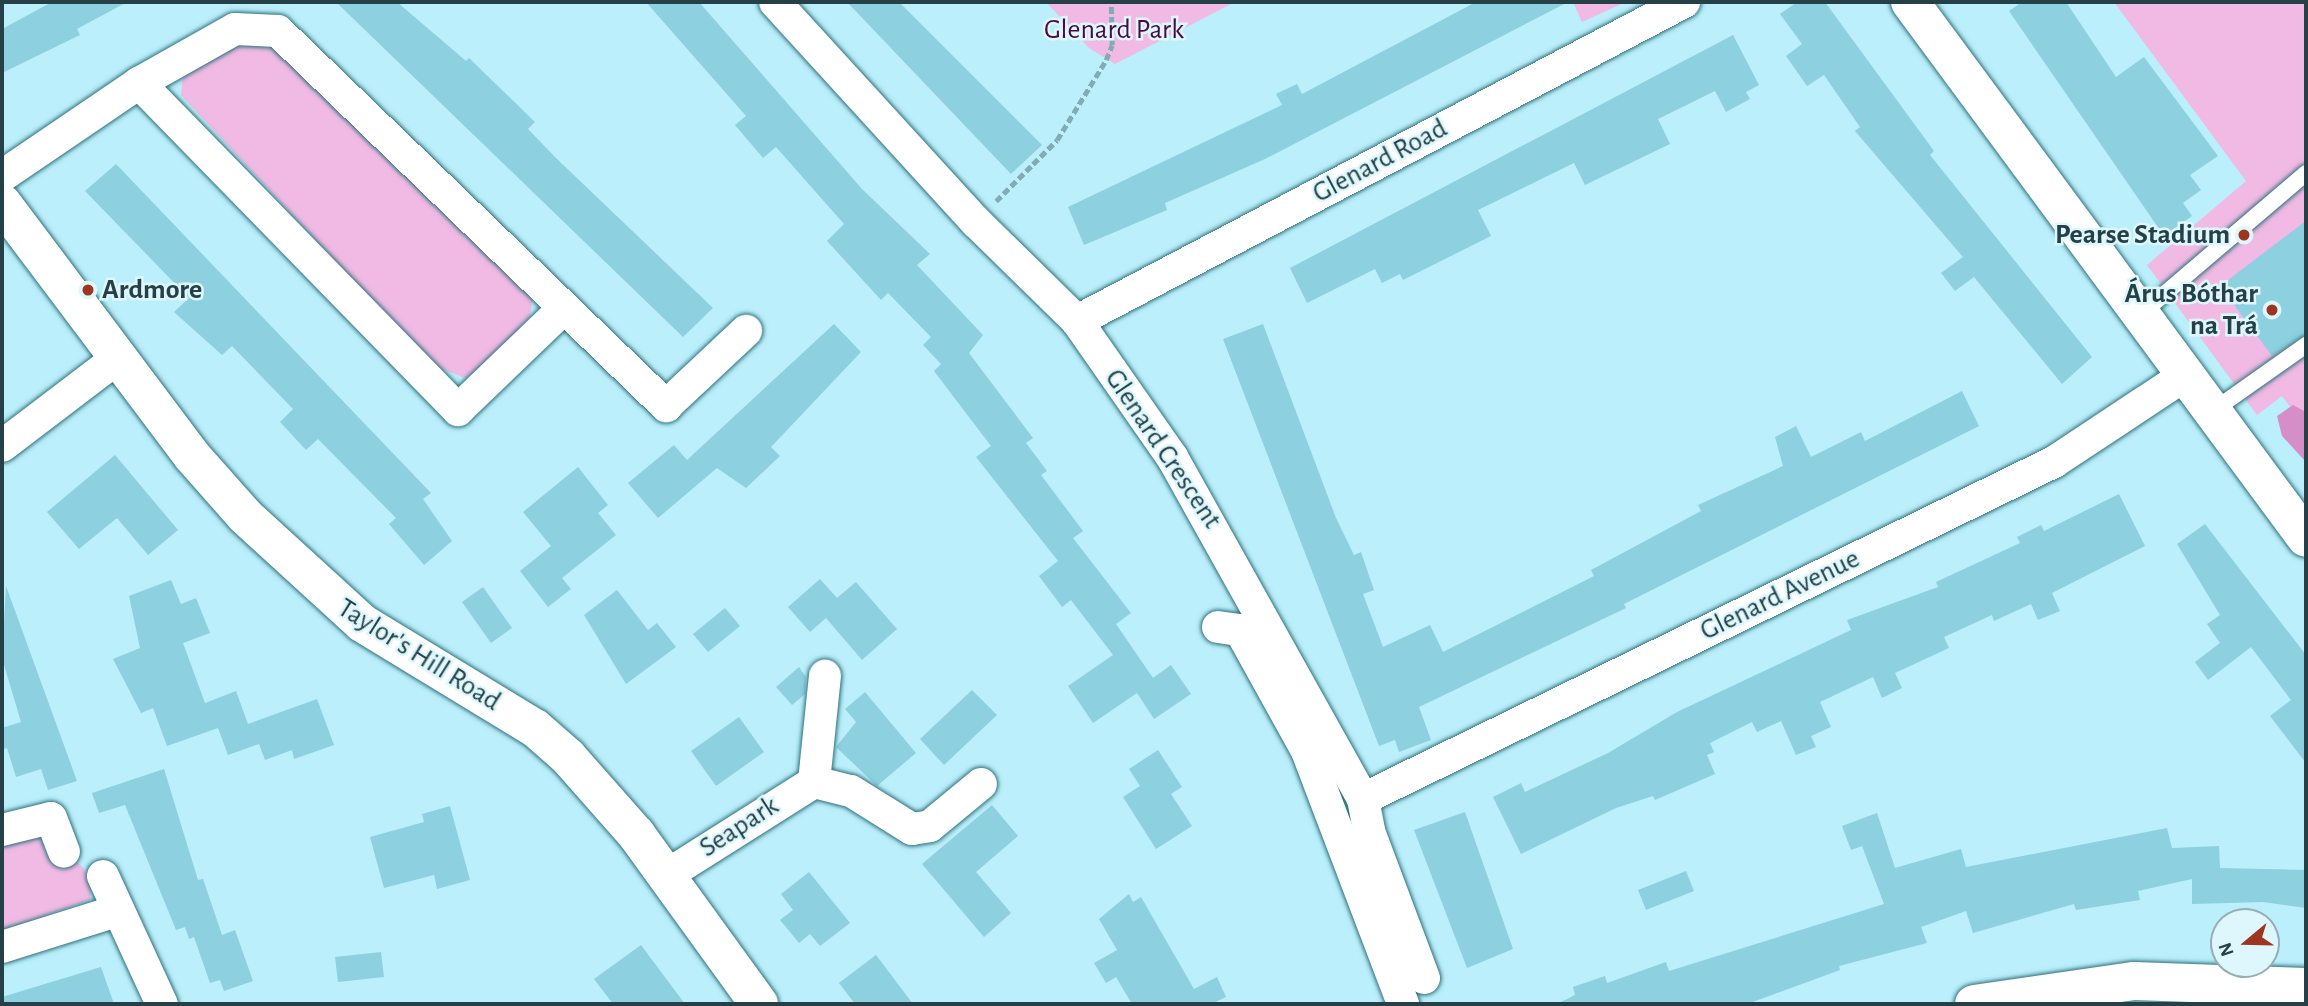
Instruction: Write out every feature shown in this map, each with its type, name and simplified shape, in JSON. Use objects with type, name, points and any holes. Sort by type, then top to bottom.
[{"type":"main road","points":[[1910,2],[2306,538]]},
{"type":"main road","name":"Taylor's Hill Road","points":[[2,203],[192,456],[298,570],[362,623],[535,728],[601,792],[667,875],[759,1004]]},
{"type":"main road","points":[[1973,1004],[2134,981],[2306,987]]},
{"type":"street","name":"Glenard Crescent","points":[[775,2],[976,222],[1077,321],[1224,541],[1363,799],[1424,978]]},
{"type":"street","name":"Glenard Road","points":[[1077,321],[1684,2]]},
{"type":"street","points":[[2,176],[139,83],[235,29],[278,31],[666,406],[746,331]]},
{"type":"street","points":[[139,83],[458,410],[564,309]]},
{"type":"street","points":[[2,446],[119,357]]},
{"type":"street","name":"Glenard Avenue","points":[[1363,799],[2054,462],[2187,374]]},
{"type":"street","points":[[1218,627],[1240,630],[1307,751],[1403,1004]]},
{"type":"street","points":[[825,676],[814,782],[850,791],[912,829],[930,826],[981,784]]},
{"type":"street","name":"Seapark","points":[[667,875],[814,782]]},
{"type":"street","points":[[2,830],[51,818],[64,852]]},
{"type":"street","points":[[103,876],[116,912],[162,1004]]},
{"type":"street","points":[[2,947],[116,912]]},
{"type":"lane","points":[[2141,314],[2306,173]]},
{"type":"lane","points":[[2214,410],[2306,345]]},
{"type":"path","points":[[976,222],[1057,140],[1106,60],[1112,45],[1111,2]]},
{"type":"green space","name":"Glenard Park","points":[[1046,2],[1235,2],[1115,64],[1089,48]]},
{"type":"green space","points":[[1573,2],[1626,2],[1582,22]]},
{"type":"green space","name":"Pearse Stadium","points":[[2114,2],[2306,2],[2306,457],[2301,422],[2282,396],[2257,415],[2147,265],[2246,181]]},
{"type":"green space","points":[[240,44],[276,48],[533,294],[530,317],[487,365],[465,378],[432,365],[181,95],[183,73]]},
{"type":"green space","points":[[35,834],[61,843],[83,868],[91,880],[90,900],[2,930],[2,844]]},
{"type":"shaded area","points":[[2293,405],[2306,412],[2306,462],[2282,436],[2277,416]]},
{"type":"building","points":[[52,2],[127,2],[77,29],[80,35],[2,73],[2,29]]},
{"type":"building","points":[[336,2],[397,2],[466,61],[469,58],[535,122],[528,129],[556,158],[713,308],[683,337]]},
{"type":"building","points":[[646,2],[699,2],[862,189],[930,254],[917,265],[983,335],[969,353],[1033,438],[1026,443],[1047,471],[1041,475],[1083,531],[1073,538],[1131,613],[1116,624],[1153,678],[1171,665],[1191,694],[1154,719],[1137,693],[1093,723],[1068,686],[1113,655],[1071,600],[1062,607],[1039,576],[1058,561],[976,457],[991,446],[934,371],[941,364],[923,345],[931,337],[888,293],[881,300],[827,241],[844,224],[776,147],[763,158],[735,125],[746,116]]},
{"type":"building","points":[[847,2],[899,2],[1042,145],[1011,174]]},
{"type":"building","points":[[1476,2],[1568,2],[1265,159],[1165,203],[1167,210],[1084,245],[1068,207],[1282,105],[1276,94],[1297,84],[1302,94]]},
{"type":"building","points":[[1797,2],[1825,2],[1934,151],[1930,155],[2092,357],[2062,384],[1974,277],[1955,291],[1941,273],[1963,257],[1855,131],[1860,127],[1824,75],[1807,86],[1786,56],[1802,44],[1780,14]]},
{"type":"building","points":[[2022,2],[2066,2],[2116,77],[2144,57],[2218,156],[2190,175],[2201,190],[2183,203],[2192,216],[2164,236],[2009,11]]},
{"type":"building","points":[[1733,35],[1759,85],[1746,92],[1750,99],[1726,112],[1715,91],[1658,119],[1670,144],[1585,185],[1574,163],[1478,210],[1491,236],[1403,280],[1400,274],[1382,283],[1375,269],[1307,303],[1290,268]]},
{"type":"building","points":[[116,164],[431,493],[423,499],[452,541],[424,565],[389,524],[396,518],[318,439],[306,450],[280,422],[293,409],[232,346],[222,355],[174,312],[189,298],[85,191]]},
{"type":"building","name":"Árus Bóthar na Trá","points":[[2306,221],[2306,335],[2272,356],[2220,286]]},
{"type":"building","points":[[834,324],[861,352],[771,447],[780,456],[746,488],[717,468],[658,518],[628,483],[674,445],[687,460]]},
{"type":"building","points":[[1263,324],[1336,518],[1354,555],[1361,552],[1374,590],[1363,594],[1383,647],[1430,625],[1443,652],[1594,576],[1591,570],[1701,511],[1698,505],[1783,466],[1775,437],[1796,426],[1811,457],[1861,432],[1865,441],[1962,391],[1979,426],[1624,604],[1626,608],[1419,707],[1431,740],[1399,752],[1395,740],[1379,746],[1223,339]]},
{"type":"building","points":[[115,455],[178,530],[148,555],[117,518],[79,549],[47,512]]},
{"type":"building","points":[[578,467],[608,505],[598,513],[616,535],[562,578],[571,589],[548,607],[520,571],[551,546],[523,512]]},
{"type":"building","points":[[2119,494],[2145,546],[2052,593],[2060,611],[2038,620],[2031,604],[1994,621],[1992,615],[1944,637],[1949,648],[1895,673],[1902,688],[1882,698],[1873,677],[1820,702],[1831,727],[1811,736],[1816,747],[1796,755],[1781,721],[1757,732],[1752,722],[1710,743],[1714,752],[1707,755],[1715,774],[1655,800],[1653,796],[1616,808],[1521,854],[1493,797],[1521,783],[1525,792],[1608,753],[1677,712],[1851,630],[1847,620],[1938,587],[1936,582],[2020,543],[2017,537],[2041,525],[2044,531]]},
{"type":"building","points":[[2205,524],[2306,655],[2306,763],[2270,716],[2291,700],[2251,647],[2208,680],[2195,662],[2220,643],[2207,624],[2220,615],[2177,544]]},
{"type":"building","points":[[820,579],[837,598],[856,582],[897,629],[862,660],[826,618],[810,632],[788,607]]},
{"type":"building","points":[[171,580],[181,604],[196,598],[210,633],[183,643],[205,703],[236,691],[248,724],[317,699],[334,745],[294,759],[292,750],[265,760],[259,744],[228,755],[218,728],[167,746],[153,708],[141,713],[113,659],[140,648],[129,596]]},
{"type":"building","points":[[6,586],[77,781],[48,790],[41,769],[16,777],[7,748],[2,750],[2,728],[21,722],[2,658]]},
{"type":"building","points":[[483,587],[512,628],[491,643],[462,602]]},
{"type":"building","points":[[617,590],[648,630],[657,623],[676,647],[626,684],[584,615]]},
{"type":"building","points":[[725,608],[740,626],[708,652],[693,634]]},
{"type":"building","points":[[799,667],[806,677],[805,694],[792,705],[776,687]]},
{"type":"building","points":[[972,690],[997,715],[944,765],[920,739]]},
{"type":"building","points":[[865,692],[916,753],[877,786],[836,747],[856,722],[845,709]]},
{"type":"building","points":[[739,717],[764,752],[716,786],[691,751]]},
{"type":"building","points":[[1158,750],[1182,787],[1171,794],[1192,826],[1156,849],[1123,797],[1140,786],[1129,769]]},
{"type":"building","points":[[164,769],[198,880],[203,879],[222,935],[235,930],[253,981],[224,991],[220,980],[210,983],[194,937],[189,939],[185,927],[176,930],[125,805],[99,813],[92,793]]},
{"type":"building","points":[[992,805],[1018,836],[976,872],[1011,913],[984,937],[922,864]]},
{"type":"building","points":[[450,806],[470,880],[437,889],[434,875],[384,888],[370,837],[424,822],[422,814]]},
{"type":"building","points":[[1465,812],[1513,949],[1467,968],[1414,830]]},
{"type":"building","points":[[1877,813],[1895,868],[1961,849],[1966,867],[2167,828],[2172,848],[2219,846],[2220,868],[2306,870],[2306,908],[2263,902],[2192,904],[2192,879],[2138,891],[2140,900],[2076,910],[2074,904],[1973,933],[1966,911],[1921,927],[1927,943],[1839,966],[1840,970],[1747,1004],[1557,1004],[1575,995],[1573,987],[1605,976],[1607,983],[1666,962],[1669,971],[1884,904],[1862,846],[1851,850],[1842,826]]},
{"type":"building","points":[[1686,871],[1694,891],[1646,910],[1638,890]]},
{"type":"building","points":[[809,872],[850,923],[820,946],[810,934],[799,943],[780,920],[793,910],[781,894]]},
{"type":"building","points":[[1129,894],[1133,902],[1141,897],[1194,989],[1217,977],[1226,997],[1211,1004],[1132,1004],[1116,977],[1106,983],[1094,963],[1117,950],[1099,919]]},
{"type":"building","points":[[641,945],[685,1004],[613,1004],[594,979]]},
{"type":"building","points":[[381,952],[384,977],[338,982],[335,957]]},
{"type":"building","points":[[876,955],[913,1004],[855,1004],[839,983]]},
{"type":"building","points":[[101,967],[114,1004],[2,1004],[2,997]]},
{"type":"place","name":"Pearse Stadium","points":[[2244,235]]},
{"type":"place","name":"Ardmore","points":[[88,290]]},
{"type":"place","name":"Árus Bóthar na Trá","points":[[2272,310]]}]
